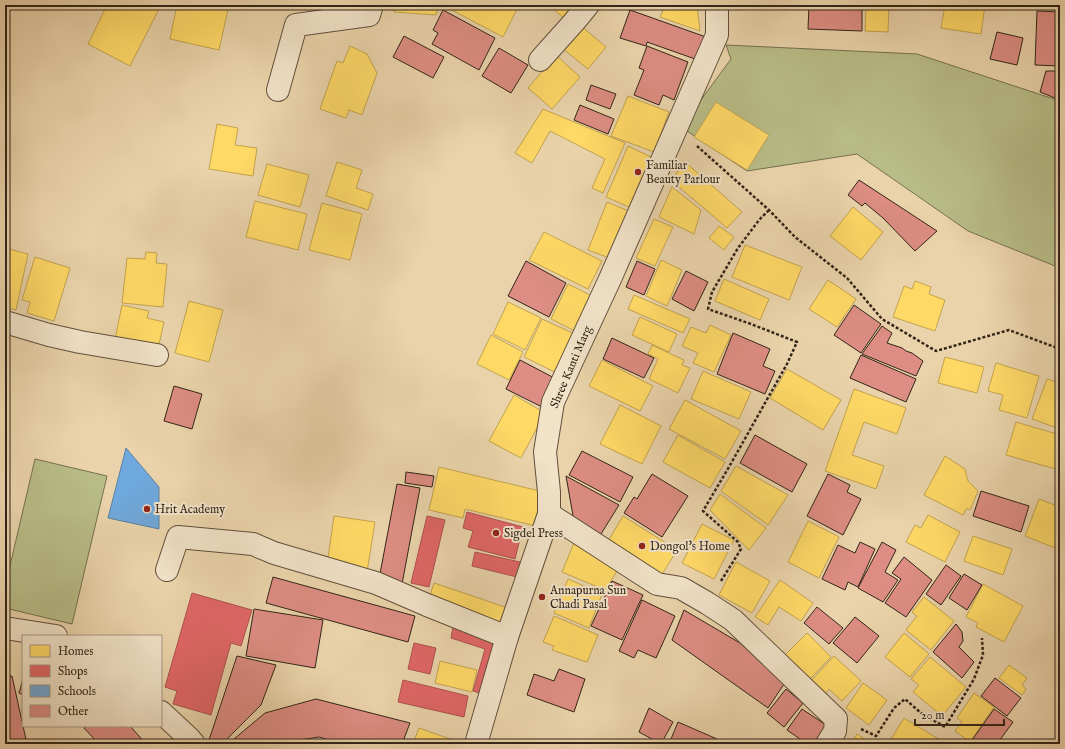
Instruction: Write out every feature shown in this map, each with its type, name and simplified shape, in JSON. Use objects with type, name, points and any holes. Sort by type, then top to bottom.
[{"type":"street","points":[[278,90],[296,25],[368,15],[372,5]]},
{"type":"street","points":[[540,60],[588,5]]},
{"type":"street","name":"Shree Kanti Marg","points":[[476,744],[507,637],[549,514],[549,492],[545,452],[553,402],[610,278],[717,35],[718,5]]},
{"type":"street","points":[[5,322],[49,335],[80,342],[157,355]]},
{"type":"street","points":[[549,514],[657,584],[681,588],[707,602],[733,620],[836,719],[835,731],[827,744]]},
{"type":"street","points":[[168,570],[178,537],[253,544],[274,553],[376,583],[507,637]]},
{"type":"street","points":[[5,628],[50,635]]},
{"type":"street","points":[[162,713],[194,744]]},
{"type":"path","points":[[676,127],[769,210],[795,237],[847,278],[882,319],[936,351],[1008,330],[1060,349]]},
{"type":"path","points":[[707,602],[741,549],[738,542],[703,511],[787,364],[797,342],[708,309],[712,292],[738,248],[759,220],[769,210]]},
{"type":"path","points":[[836,719],[876,736],[894,708],[905,699],[921,713],[945,727],[974,679],[983,655],[982,638]]},
{"type":"green space","points":[[726,45],[917,54],[1060,101],[1060,268],[968,231],[857,154],[747,171],[681,127],[731,59]]},
{"type":"green space","points":[[35,459],[107,476],[72,624],[5,608],[5,587]]},
{"type":"building: Homes","points":[[107,5],[152,5],[159,9],[130,66],[88,44]]},
{"type":"building: Homes","points":[[177,5],[229,5],[219,50],[170,39]]},
{"type":"building: Homes","points":[[395,5],[439,5],[436,15],[394,12]]},
{"type":"building: Homes","points":[[449,5],[515,5],[518,7],[503,37],[448,8]]},
{"type":"building: Homes","points":[[548,5],[574,5],[564,18]]},
{"type":"building: Homes","points":[[652,5],[697,5],[700,31],[660,17],[664,8]]},
{"type":"building: Homes","points":[[866,5],[889,5],[888,32],[865,31]]},
{"type":"building: Homes","points":[[945,5],[985,5],[981,34],[941,28]]},
{"type":"building: Homes","points":[[580,25],[606,47],[588,69],[562,48]]},
{"type":"building: Homes","points":[[350,46],[367,54],[377,73],[362,115],[349,110],[346,118],[320,109],[337,61],[343,63]]},
{"type":"building: Homes","points":[[556,55],[580,77],[552,109],[528,88]]},
{"type":"building: Homes","points":[[628,96],[669,112],[654,152],[611,136]]},
{"type":"building: Homes","points":[[716,102],[769,135],[747,170],[694,137]]},
{"type":"building: Homes","points":[[543,109],[625,143],[603,193],[592,188],[605,159],[550,131],[532,163],[515,153]]},
{"type":"building: Homes","points":[[217,124],[238,128],[235,145],[257,148],[253,176],[209,169]]},
{"type":"building: Homes","points":[[628,146],[651,157],[629,207],[606,197]]},
{"type":"building: Homes","points":[[684,161],[742,212],[727,228],[672,181]]},
{"type":"building: Homes","points":[[337,162],[362,170],[356,188],[373,194],[368,210],[326,196]]},
{"type":"building: Homes","points":[[267,164],[309,175],[300,207],[258,195]]},
{"type":"building: Homes","points":[[672,187],[701,210],[694,234],[659,217]]},
{"type":"building: Homes","points":[[255,201],[307,214],[298,250],[246,237]]},
{"type":"building: Homes","points":[[607,202],[631,212],[612,259],[588,250]]},
{"type":"building: Homes","points":[[322,203],[362,214],[350,260],[309,250]]},
{"type":"building: Homes","points":[[853,207],[883,232],[861,260],[830,236]]},
{"type":"building: Homes","points":[[654,219],[673,227],[655,266],[636,258]]},
{"type":"building: Homes","points":[[719,226],[734,237],[724,250],[709,238]]},
{"type":"building: Homes","points":[[544,232],[602,261],[588,289],[529,260]]},
{"type":"building: Homes","points":[[745,245],[802,267],[789,300],[732,277]]},
{"type":"building: Homes","points":[[5,248],[28,254],[16,310],[5,307]]},
{"type":"building: Homes","points":[[146,252],[157,253],[156,263],[167,264],[163,307],[122,303],[127,258],[145,259]]},
{"type":"building: Homes","points":[[35,257],[70,268],[54,321],[27,313],[30,302],[22,300]]},
{"type":"building: Homes","points":[[661,260],[682,270],[667,306],[646,296]]},
{"type":"building: Homes","points":[[724,279],[769,299],[760,320],[715,301]]},
{"type":"building: Homes","points":[[828,280],[856,299],[837,327],[809,309]]},
{"type":"building: Homes","points":[[915,281],[931,287],[929,294],[945,300],[935,331],[893,317],[904,286],[912,289]]},
{"type":"building: Homes","points":[[568,284],[596,298],[579,333],[551,319]]},
{"type":"building: Homes","points":[[634,295],[690,319],[683,333],[628,309]]},
{"type":"building: Homes","points":[[189,301],[223,310],[209,362],[175,353]]},
{"type":"building: Homes","points":[[508,302],[541,318],[525,350],[493,334]]},
{"type":"building: Homes","points":[[122,305],[149,311],[147,318],[164,322],[158,349],[115,339]]},
{"type":"building: Homes","points":[[640,317],[677,334],[669,352],[632,335]]},
{"type":"building: Homes","points":[[542,319],[577,335],[559,374],[524,357]]},
{"type":"building: Homes","points":[[710,325],[731,335],[714,372],[693,363],[698,353],[682,346],[691,327],[706,333]]},
{"type":"building: Homes","points":[[491,335],[523,352],[509,380],[477,364]]},
{"type":"building: Homes","points":[[652,345],[684,360],[682,365],[690,368],[678,393],[649,379],[658,359],[648,354]]},
{"type":"building: Homes","points":[[945,357],[984,367],[977,393],[938,383]]},
{"type":"building: Homes","points":[[602,360],[653,386],[640,411],[589,386]]},
{"type":"building: Homes","points":[[996,363],[1039,376],[1027,418],[999,410],[1003,395],[988,391]]},
{"type":"building: Homes","points":[[787,369],[841,400],[823,430],[770,398]]},
{"type":"building: Homes","points":[[703,371],[751,392],[739,419],[691,399]]},
{"type":"building: Homes","points":[[1047,379],[1060,383],[1060,429],[1032,419]]},
{"type":"building: Homes","points":[[854,389],[906,408],[897,434],[864,422],[852,455],[884,466],[876,489],[825,471]]},
{"type":"building: Homes","points":[[514,395],[545,413],[521,458],[489,441]]},
{"type":"building: Homes","points":[[685,400],[741,431],[725,459],[669,429]]},
{"type":"building: Homes","points":[[620,405],[661,426],[642,464],[600,444]]},
{"type":"building: Homes","points":[[1016,422],[1060,435],[1059,470],[1006,455]]},
{"type":"building: Homes","points":[[678,435],[725,462],[710,488],[663,462]]},
{"type":"building: Homes","points":[[945,456],[965,469],[968,481],[978,491],[970,510],[967,508],[963,515],[924,495]]},
{"type":"building: Homes","points":[[736,466],[788,495],[768,525],[721,491]]},
{"type":"building: Homes","points":[[439,467],[544,492],[536,526],[465,509],[463,518],[429,510]]},
{"type":"building: Homes","points":[[720,494],[766,528],[749,550],[710,510]]},
{"type":"building: Homes","points":[[1039,499],[1060,507],[1060,535],[1055,548],[1025,536]]},
{"type":"building: Homes","points":[[928,515],[960,532],[945,562],[906,542],[915,525],[921,528]]},
{"type":"building: Homes","points":[[334,516],[375,522],[367,572],[327,565]]},
{"type":"building: Homes","name":"Dongol's Home","points":[[623,516],[677,550],[661,576],[607,543]]},
{"type":"building: Homes","points":[[808,521],[839,537],[819,578],[788,562]]},
{"type":"building: Homes","points":[[702,524],[734,540],[714,579],[682,563]]},
{"type":"building: Homes","points":[[973,536],[1012,549],[1003,575],[964,561]]},
{"type":"building: Homes","points":[[576,538],[619,568],[605,590],[562,572]]},
{"type":"building: Homes","points":[[736,562],[770,581],[752,613],[719,595]]},
{"type":"building: Homes","points":[[568,579],[602,594],[589,628],[554,613]]},
{"type":"building: Homes","points":[[780,580],[813,603],[801,621],[779,607],[768,625],[755,617]]},
{"type":"building: Homes","points":[[434,583],[508,608],[503,623],[429,598]]},
{"type":"building: Homes","points":[[983,584],[1023,606],[1004,642],[976,627],[978,623],[966,617]]},
{"type":"building: Homes","points":[[924,597],[954,621],[931,650],[906,630],[917,616],[912,612]]},
{"type":"building: Homes","points":[[554,616],[598,635],[587,662],[552,650],[554,646],[543,642]]},
{"type":"building: Homes","points":[[807,633],[831,657],[810,679],[785,655]]},
{"type":"building: Homes","points":[[904,633],[929,654],[910,677],[885,657]]},
{"type":"building: Homes","points":[[834,656],[861,681],[842,701],[829,689],[821,698],[808,684]]},
{"type":"building: Homes","points":[[930,657],[966,687],[942,716],[913,692],[919,685],[911,679]]},
{"type":"building: Homes","points":[[440,661],[477,670],[472,692],[435,683]]},
{"type":"building: Homes","points":[[1009,665],[1027,678],[1022,685],[1026,689],[1022,695],[999,678]]},
{"type":"building: Homes","points":[[863,683],[887,700],[869,725],[846,708]]},
{"type":"building: Homes","points":[[974,693],[994,707],[970,742],[955,731],[962,722],[957,718]]},
{"type":"building: Homes","points":[[904,718],[945,744],[894,744],[890,741]]},
{"type":"building: Homes","points":[[419,728],[464,744],[413,744]]},
{"type":"building: Homes","points":[[857,734],[872,744],[851,744]]},
{"type":"building: Shops","points":[[467,512],[523,527],[515,559],[468,547],[473,531],[463,528]]},
{"type":"building: Shops","points":[[427,516],[445,520],[429,587],[411,583]]},
{"type":"building: Shops","points":[[475,552],[529,564],[525,579],[472,566]]},
{"type":"building: Shops","points":[[192,593],[252,610],[241,646],[231,643],[211,715],[173,704],[177,691],[165,687]]},
{"type":"building: Shops","points":[[453,627],[503,642],[488,696],[473,691],[485,649],[451,638]]},
{"type":"building: Shops","points":[[414,643],[436,648],[430,674],[408,669]]},
{"type":"building: Shops","points":[[403,680],[468,696],[464,717],[398,702]]},
{"type":"building: Schools","points":[[126,448],[159,487],[159,529],[108,518]]},
{"type":"building: Other","points":[[809,5],[862,5],[862,31],[808,29]]},
{"type":"building: Other","points":[[443,10],[495,38],[479,70],[432,44],[438,33],[433,30]]},
{"type":"building: Other","points":[[630,10],[706,37],[698,60],[647,42],[646,46],[620,38]]},
{"type":"building: Other","points":[[1037,11],[1060,12],[1060,66],[1035,65]]},
{"type":"building: Other","points":[[997,32],[1023,38],[1017,65],[990,59]]},
{"type":"building: Other","points":[[404,36],[444,57],[433,78],[393,57]]},
{"type":"building: Other","points":[[647,46],[688,62],[674,100],[663,95],[659,105],[634,95],[644,70],[639,68]]},
{"type":"building: Other","points":[[499,48],[528,65],[511,93],[482,76]]},
{"type":"building: Other","points":[[1046,71],[1060,71],[1060,100],[1040,92]]},
{"type":"building: Other","points":[[591,85],[616,94],[610,109],[586,100]]},
{"type":"building: Other","points":[[580,105],[614,119],[608,134],[574,120]]},
{"type":"building: Other","points":[[859,180],[937,231],[915,251],[883,218],[865,203],[862,206],[848,195]]},
{"type":"building: Other","points":[[526,261],[566,283],[549,317],[508,296]]},
{"type":"building: Other","points":[[637,261],[655,269],[644,295],[626,287]]},
{"type":"building: Other","points":[[686,271],[708,282],[694,311],[672,299]]},
{"type":"building: Other","points":[[854,305],[881,324],[861,353],[834,335]]},
{"type":"building: Other","points":[[882,326],[892,333],[887,343],[912,353],[923,361],[916,376],[862,354]]},
{"type":"building: Other","points":[[733,333],[770,349],[763,366],[775,371],[765,394],[717,374]]},
{"type":"building: Other","points":[[612,338],[654,358],[644,378],[603,359]]},
{"type":"building: Other","points":[[861,355],[916,379],[906,402],[850,378]]},
{"type":"building: Other","points":[[520,360],[560,381],[546,409],[506,389]]},
{"type":"building: Other","points":[[174,386],[202,394],[192,429],[164,421]]},
{"type":"building: Other","points":[[755,435],[807,464],[792,492],[740,463]]},
{"type":"building: Other","points":[[582,451],[633,477],[620,502],[569,475]]},
{"type":"building: Other","points":[[406,472],[434,476],[432,487],[405,483]]},
{"type":"building: Other","points":[[652,474],[688,496],[662,537],[624,513],[634,497],[637,499]]},
{"type":"building: Other","points":[[828,474],[850,485],[847,492],[861,499],[843,535],[807,516]]},
{"type":"building: Other","points":[[566,476],[619,505],[596,542],[575,527]]},
{"type":"building: Other","points":[[397,484],[420,488],[402,584],[379,579]]},
{"type":"building: Other","points":[[981,491],[1029,506],[1021,532],[973,516]]},
{"type":"building: Other","points":[[860,542],[875,549],[858,587],[848,582],[845,590],[822,579],[838,545],[855,553]]},
{"type":"building: Other","points":[[882,542],[896,550],[885,572],[898,580],[883,602],[858,588]]},
{"type":"building: Other","points":[[904,557],[932,580],[906,617],[885,603],[901,579],[892,573]]},
{"type":"building: Other","points":[[946,565],[961,576],[941,605],[926,594]]},
{"type":"building: Other","points":[[964,574],[982,585],[967,610],[949,598]]},
{"type":"building: Other","points":[[273,577],[415,616],[408,642],[266,603]]},
{"type":"building: Other","points":[[612,581],[643,595],[622,640],[591,626]]},
{"type":"building: Other","points":[[642,600],[675,616],[656,658],[638,650],[634,658],[619,651]]},
{"type":"building: Other","points":[[817,607],[843,628],[829,644],[804,623]]},
{"type":"building: Other","points":[[254,609],[323,620],[315,668],[246,656]]},
{"type":"building: Other","points":[[684,610],[740,643],[786,681],[768,708],[672,640]]},
{"type":"building: Other","points":[[855,617],[879,636],[857,663],[833,643]]},
{"type":"building: Other","points":[[956,624],[962,632],[963,641],[959,647],[974,662],[962,678],[933,652]]},
{"type":"building: Other","points":[[237,656],[276,665],[261,705],[222,744],[208,743]]},
{"type":"building: Other","points":[[559,669],[585,679],[574,712],[527,695],[534,674],[554,681]]},
{"type":"building: Other","points":[[12,676],[22,727],[27,744],[5,744],[5,677]]},
{"type":"building: Other","points":[[995,678],[1021,698],[1007,716],[981,696]]},
{"type":"building: Other","points":[[22,682],[22,694],[19,693]]},
{"type":"building: Other","points":[[786,689],[803,703],[784,727],[767,713]]},
{"type":"building: Other","points":[[316,699],[410,723],[402,744],[342,744],[319,737],[273,744],[228,744],[265,713]]},
{"type":"building: Other","points":[[649,708],[673,722],[661,744],[639,732]]},
{"type":"building: Other","points":[[802,709],[826,725],[813,744],[807,744],[787,730]]},
{"type":"building: Other","points":[[994,709],[1013,722],[997,744],[970,743]]},
{"type":"building: Other","points":[[678,722],[717,739],[714,744],[669,744]]},
{"type":"building: Other","points":[[131,727],[146,744],[99,744],[84,728]]},
{"type":"building: Other","points":[[789,739],[799,744],[786,744]]},
{"type":"place","name":"Familiar Beauty Parlour","points":[[638,172]]},
{"type":"place","name":"Hrit Academy","points":[[147,509]]},
{"type":"place","name":"Sigdel Press","points":[[496,533]]},
{"type":"place","name":"Dongol's Home","points":[[642,546]]},
{"type":"place","name":"Annapurna Sun Chadi Pasal","points":[[542,597]]}]
